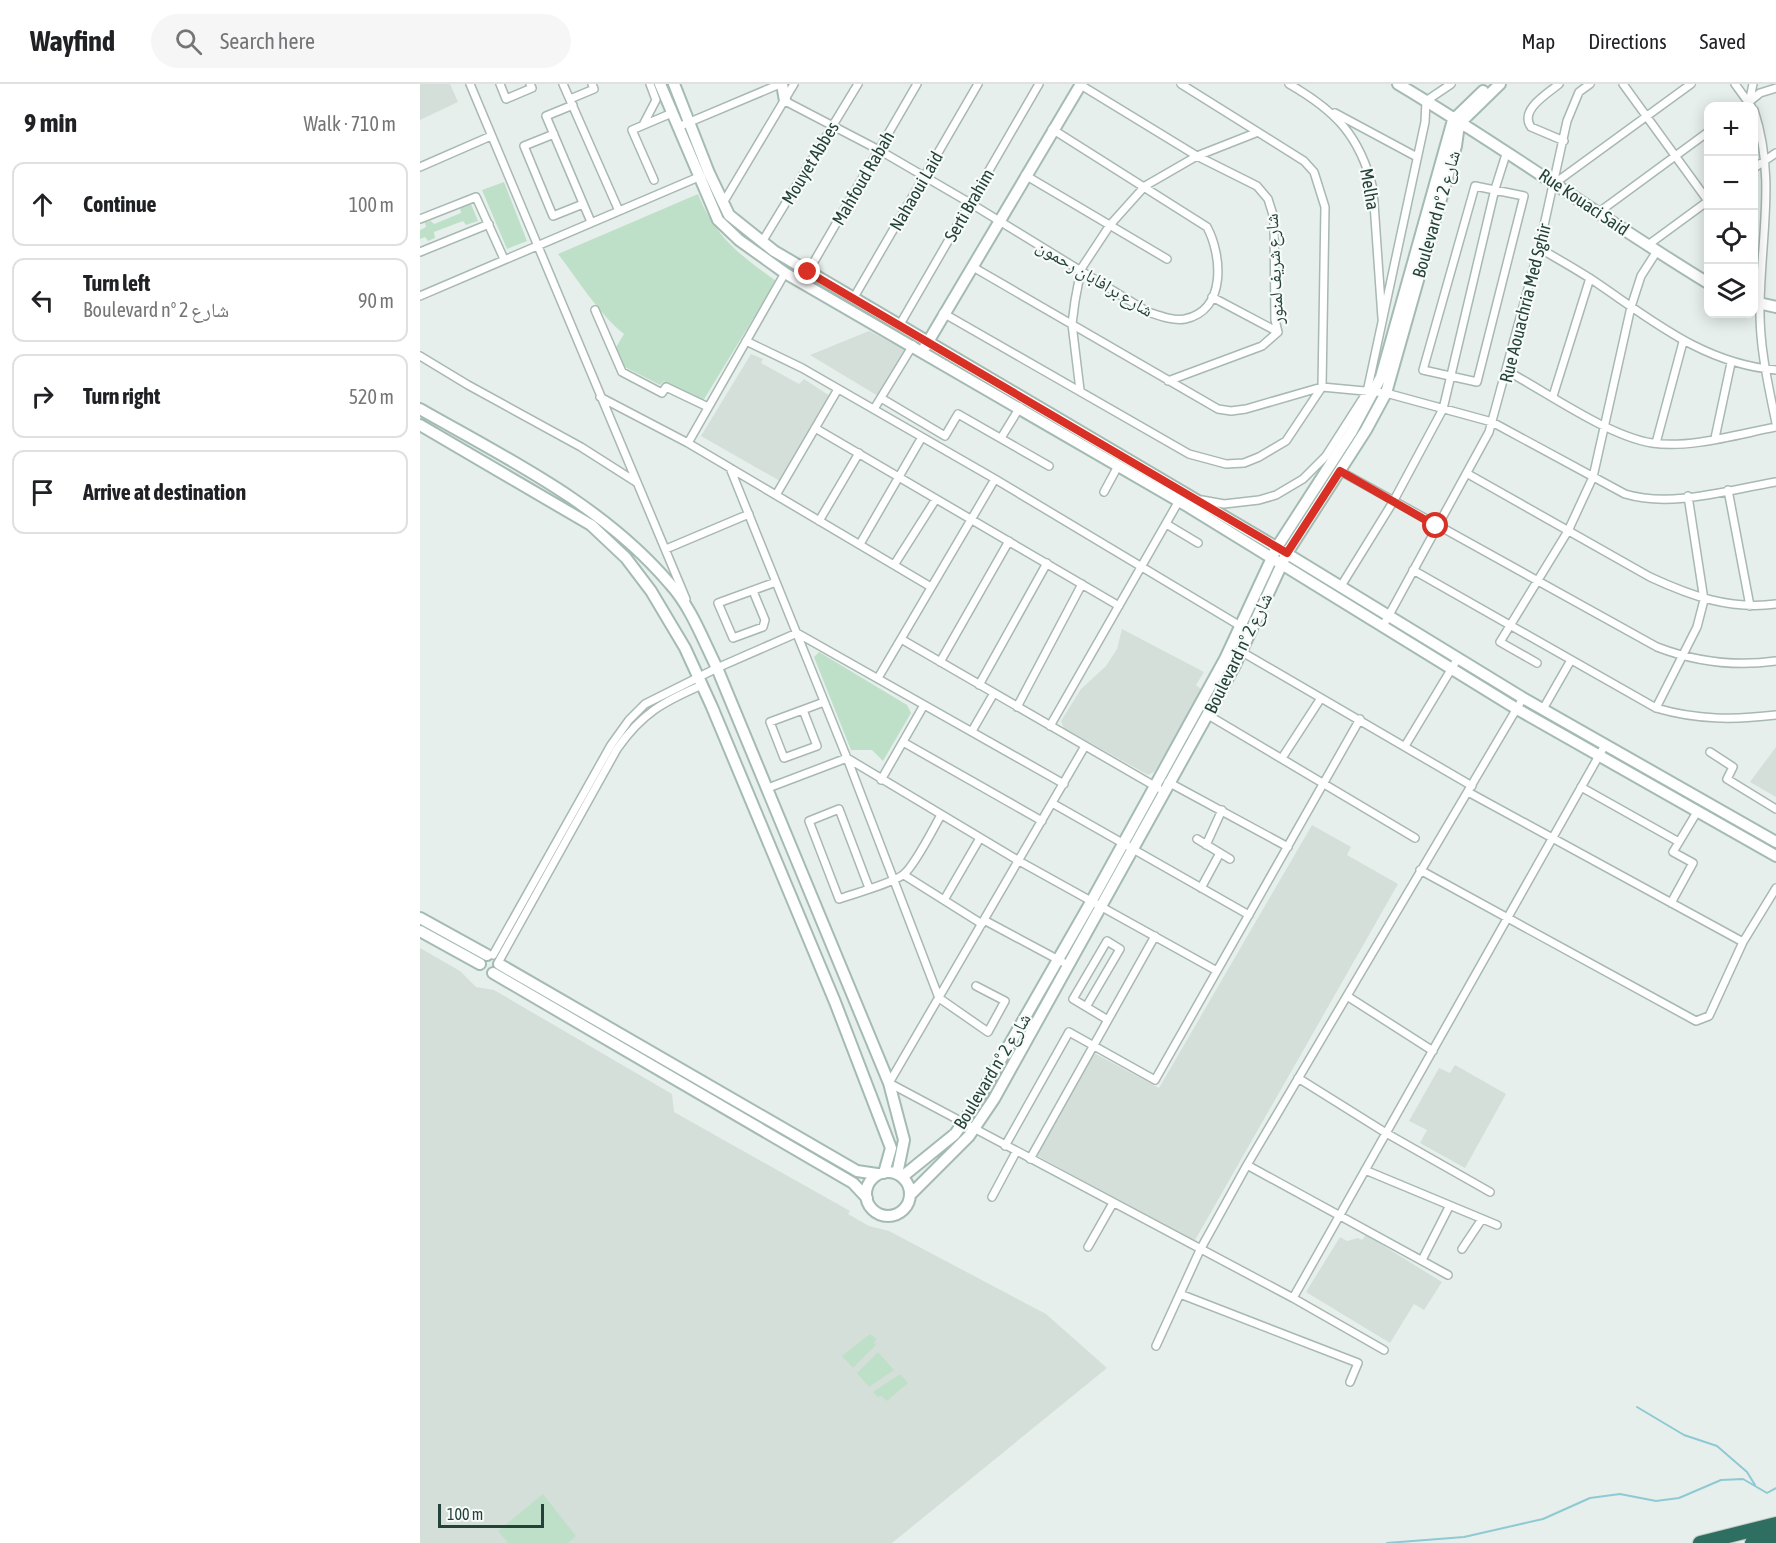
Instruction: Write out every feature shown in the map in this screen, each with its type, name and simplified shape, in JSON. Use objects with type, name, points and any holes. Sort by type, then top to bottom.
[{"type":"highway","points":[[1700,1543],[1776,1524]]},
{"type":"highway","points":[[1752,1543],[1776,1537]]},
{"type":"street","points":[[420,918],[853,1183],[878,1213],[892,1216],[905,1208],[910,1195],[899,1176],[904,1140],[889,1083],[768,788],[696,624],[470,84]]},
{"type":"street","points":[[500,84],[507,99],[532,88],[530,84]]},
{"type":"street","points":[[563,84],[619,211]]},
{"type":"street","points":[[591,222],[546,116],[594,89],[592,84]]},
{"type":"street","points":[[642,126],[656,100],[650,84]]},
{"type":"street","points":[[660,84],[678,127],[729,215],[762,242],[899,326],[920,344],[1019,408],[1118,466],[1185,497],[1266,541],[1279,555],[1341,586],[1523,698],[1776,842]]},
{"type":"street","points":[[674,84],[689,122],[718,220],[739,240],[785,273],[1026,399],[1279,555],[1383,626],[1517,709],[1776,856]]},
{"type":"street","points":[[678,127],[781,84],[785,101]]},
{"type":"street","points":[[723,202],[794,84]]},
{"type":"street","name":"Mouyet Abbes","points":[[762,242],[858,84]]},
{"type":"street","name":"Mahfoud Rabah","points":[[808,272],[917,84]]},
{"type":"street","name":"Nahaoui Laid","points":[[853,298],[978,84]]},
{"type":"street","name":"Serti Brahim","points":[[899,326],[1039,84]]},
{"type":"street","points":[[874,409],[943,313],[1080,84]]},
{"type":"street","name":"شارع شريف لمنور","points":[[1080,84],[1197,156],[1257,186],[1268,199],[1275,218],[1275,320],[1278,332],[1262,346],[1168,381]]},
{"type":"street","points":[[943,313],[1189,454],[1226,464],[1244,463],[1286,441],[1322,387],[1325,207],[1314,172],[1304,161],[1292,151],[1181,84]]},
{"type":"street","name":"Melha","points":[[1289,84],[1330,110],[1358,146],[1371,179],[1383,326]]},
{"type":"street","name":"Rue Kouaci Said","points":[[1398,84],[1456,122],[1507,151],[1704,280]]},
{"type":"street","points":[[1185,497],[1214,503],[1240,504],[1259,500],[1289,488],[1313,471],[1326,456],[1370,392],[1425,122],[1426,101],[1451,84]]},
{"type":"street","points":[[1456,122],[1490,84]]},
{"type":"street","points":[[1456,122],[1500,84]]},
{"type":"street","points":[[1559,84],[1530,109],[1528,118],[1531,127],[1564,141]]},
{"type":"street","name":"Rue Aouachria Med Sghir","points":[[1383,626],[1436,526],[1468,474],[1492,422],[1539,248],[1573,103],[1579,92],[1590,84]]},
{"type":"street","points":[[1623,84],[1704,195]]},
{"type":"street","points":[[1555,183],[1691,84]]},
{"type":"street","points":[[1735,84],[1746,102]]},
{"type":"street","points":[[1750,102],[1754,84]]},
{"type":"street","points":[[1752,102],[1760,93],[1776,88]]},
{"type":"street","name":"شارع برافابان رحمون","points":[[785,101],[879,150],[970,202],[1148,312],[1173,319],[1186,319],[1197,314],[1212,297]]},
{"type":"street","points":[[1330,110],[1417,157]]},
{"type":"street","points":[[654,180],[632,130],[672,113]]},
{"type":"street","points":[[1758,119],[1766,130],[1775,153],[1775,163]]},
{"type":"street","name":"Boulevard n° شارع 2","points":[[1162,786],[1208,715],[1251,634],[1284,535],[1352,431],[1370,392],[1381,377],[1456,122]]},
{"type":"street","name":"Boulevard n° شارع 2","points":[[910,1195],[974,1129],[994,1099],[1063,963],[1162,786],[1240,625],[1279,555],[1340,471],[1386,393],[1456,146],[1456,122]]},
{"type":"street","points":[[1052,129],[1207,227],[1213,238],[1219,278],[1212,297],[1278,332]]},
{"type":"street","points":[[1080,390],[1072,324],[1081,269],[1110,225],[1145,186],[1197,156],[1258,132]]},
{"type":"street","points":[[554,134],[524,146],[553,216],[583,204]]},
{"type":"street","points":[[1599,212],[1704,135]]},
{"type":"street","points":[[420,167],[491,136]]},
{"type":"street","points":[[1341,586],[1393,502],[1443,409],[1495,189],[1507,151]]},
{"type":"street","points":[[1758,165],[1775,153]]},
{"type":"street","points":[[420,297],[538,244],[704,175]]},
{"type":"street","points":[[1025,175],[1167,259]]},
{"type":"street","points":[[1475,186],[1524,196],[1477,382],[1451,378],[1423,370],[1475,186]]},
{"type":"street","points":[[1758,297],[1775,202],[1774,190]]},
{"type":"street","points":[[420,219],[476,197],[504,259]]},
{"type":"street","points":[[1537,663],[1500,642],[1568,531],[1593,477],[1631,307],[1653,248],[1704,204]]},
{"type":"street","points":[[420,252],[489,224]]},
{"type":"street","points":[[1539,248],[1590,278],[1683,342],[1731,363],[1776,370]]},
{"type":"street","points":[[972,267],[1202,402],[1231,411],[1322,387],[1386,393],[1492,422],[1625,494],[1645,500],[1688,496],[1776,482]]},
{"type":"street","points":[[688,443],[785,273]]},
{"type":"street","points":[[1553,396],[1590,278]]},
{"type":"street","points":[[1758,303],[1776,307]]},
{"type":"street","points":[[595,310],[622,372],[662,393],[666,387],[708,407]]},
{"type":"street","points":[[1758,311],[1765,369],[1776,423]]},
{"type":"street","points":[[746,341],[838,389],[995,478],[1240,625],[1251,634]]},
{"type":"street","points":[[1656,443],[1683,342]]},
{"type":"street","points":[[420,356],[468,386],[581,447],[636,482]]},
{"type":"street","points":[[1715,438],[1731,363]]},
{"type":"street","points":[[1507,371],[1605,426],[1638,440],[1656,443],[1715,438],[1776,427]]},
{"type":"street","points":[[776,495],[838,389]]},
{"type":"street","points":[[600,397],[688,443],[931,587]]},
{"type":"street","points":[[880,398],[945,436],[958,414],[1049,466]]},
{"type":"street","points":[[1001,438],[1026,399]]},
{"type":"street","points":[[420,409],[559,489],[602,520],[641,553],[672,585],[696,624]]},
{"type":"street","points":[[420,425],[591,525],[626,558],[651,591],[701,681],[875,1103],[891,1148],[880,1174],[868,1185],[867,1198]]},
{"type":"street","points":[[815,428],[1119,606]]},
{"type":"street","points":[[860,544],[922,436]]},
{"type":"street","points":[[819,521],[859,453]]},
{"type":"street","points":[[1104,492],[1118,466]]},
{"type":"street","points":[[730,468],[825,702],[939,998],[988,1032],[1005,1001],[976,986]]},
{"type":"street","points":[[1340,471],[1657,647],[1682,657],[1732,664],[1776,661]]},
{"type":"street","points":[[1468,474],[1650,577],[1704,600],[1750,606],[1776,604]]},
{"type":"street","points":[[878,678],[995,478]]},
{"type":"street","points":[[1728,490],[1750,606]]},
{"type":"street","points":[[1656,708],[1697,627],[1704,600],[1688,496]]},
{"type":"street","points":[[1050,726],[1142,566],[1185,497]]},
{"type":"street","points":[[894,565],[936,499]]},
{"type":"street","points":[[666,549],[749,514]]},
{"type":"street","points":[[1168,525],[1198,543]]},
{"type":"street","points":[[1266,541],[1284,535]]},
{"type":"street","points":[[939,662],[1008,541]]},
{"type":"street","points":[[979,685],[1047,563]]},
{"type":"street","points":[[1413,570],[1656,708],[1688,717],[1711,719],[1776,715]]},
{"type":"street","points":[[753,591],[765,620],[763,627],[733,638],[718,603],[776,582]]},
{"type":"street","points":[[1017,707],[1082,584]]},
{"type":"street","points":[[492,962],[611,745],[629,720],[645,704],[701,681],[717,668],[797,633]]},
{"type":"street","points":[[797,633],[1064,784]]},
{"type":"street","points":[[901,639],[1085,746],[1162,786],[1222,810],[1288,847]]},
{"type":"street","points":[[1242,652],[1360,719],[1552,838],[1743,942]]},
{"type":"street","points":[[1405,746],[1458,658]]},
{"type":"street","points":[[1542,709],[1571,660]]},
{"type":"street","points":[[972,731],[994,693]]},
{"type":"street","points":[[1282,758],[1321,698]]},
{"type":"street","points":[[1156,1346],[1200,1250],[1247,1165],[1523,698]]},
{"type":"street","points":[[803,710],[817,746],[783,758],[770,722],[803,710],[825,702]]},
{"type":"street","points":[[882,780],[924,705]]},
{"type":"street","points":[[1208,715],[1415,838]]},
{"type":"street","points":[[1005,1146],[1069,1032],[1155,1080],[1360,719]]},
{"type":"street","points":[[903,742],[1042,821]]},
{"type":"street","points":[[1293,1298],[1605,745]]},
{"type":"street","points":[[889,1083],[1085,746]]},
{"type":"street","points":[[1710,752],[1733,767],[1726,779],[1776,808]]},
{"type":"street","points":[[768,788],[847,758]]},
{"type":"street","points":[[847,758],[1019,861],[1217,971]]},
{"type":"street","points":[[1581,787],[1679,842]]},
{"type":"street","points":[[1685,805],[1691,794]]},
{"type":"street","points":[[1052,803],[1249,915]]},
{"type":"street","points":[[869,888],[840,809],[810,821],[839,899],[869,888],[904,875],[941,815]]},
{"type":"street","points":[[1206,845],[1222,810]]},
{"type":"street","points":[[1671,903],[1693,863],[1673,852],[1697,812]]},
{"type":"street","points":[[944,900],[981,838]]},
{"type":"street","points":[[1197,839],[1230,859]]},
{"type":"street","points":[[1201,888],[1220,853]]},
{"type":"street","points":[[1420,870],[1696,1021],[1709,1016],[1743,942],[1776,888]]},
{"type":"street","points":[[904,875],[983,922],[1063,963]]},
{"type":"street","points":[[420,931],[492,962],[857,1171],[899,1176]]},
{"type":"street","points":[[1030,1159],[1155,936]]},
{"type":"street","points":[[1086,1007],[1120,949],[1107,941],[1072,999],[1108,1020]]},
{"type":"street","name":"Boulevard n° شارع 2","points":[[899,1176],[940,1148],[963,1123],[1063,963]]},
{"type":"street","points":[[1347,996],[1432,1051]]},
{"type":"street","points":[[1298,1078],[1386,1134],[1490,1191]]},
{"type":"street","points":[[889,1083],[1293,1298],[1384,1350]]},
{"type":"street","points":[[992,1197],[1016,1152]]},
{"type":"street","points":[[1247,1165],[1448,1275]]},
{"type":"street","points":[[1365,1170],[1449,1207],[1497,1225]]},
{"type":"street","points":[[1088,1247],[1113,1203]]},
{"type":"street","points":[[1422,1260],[1449,1207]]},
{"type":"street","points":[[1462,1249],[1482,1220]]},
{"type":"street","points":[[1180,1294],[1358,1363],[1350,1382]]},
{"type":"shaded area","points":[[420,84],[450,84],[458,102],[420,120]]},
{"type":"shaded area","points":[[869,331],[906,350],[878,396],[810,355]]},
{"type":"shaded area","points":[[751,354],[763,359],[761,363],[799,384],[804,379],[830,396],[780,481],[701,436]]},
{"type":"shaded area","points":[[1122,629],[1204,672],[1196,685],[1202,690],[1154,772],[1148,775],[1064,728],[1061,721],[1081,689],[1106,666],[1117,649]]},
{"type":"shaded area","points":[[1776,747],[1776,797],[1750,782]]},
{"type":"shaded area","points":[[1312,825],[1351,847],[1347,855],[1398,884],[1194,1242],[1036,1155],[1094,1053],[1159,1088]]},
{"type":"shaded area","points":[[420,948],[460,971],[476,987],[494,990],[672,1094],[674,1112],[850,1211],[848,1214],[869,1226],[889,1231],[1046,1314],[1107,1368],[892,1543],[420,1543]]},
{"type":"shaded area","points":[[1455,1065],[1506,1094],[1465,1168],[1420,1143],[1427,1130],[1409,1121],[1439,1068],[1450,1073]]},
{"type":"shaded area","points":[[1366,1235],[1442,1282],[1424,1310],[1414,1304],[1390,1343],[1306,1292],[1340,1237],[1347,1241],[1358,1238],[1362,1240]]},
{"type":"green space","points":[[504,182],[527,241],[507,249],[482,190]]},
{"type":"green space","points":[[698,194],[712,222],[721,234],[740,253],[776,281],[703,401],[664,381],[660,385],[625,367],[615,349],[624,334],[597,307],[558,254]]},
{"type":"green space","points":[[471,204],[478,221],[466,225],[463,221],[434,232],[435,238],[428,241],[425,237],[420,239],[420,230],[426,227],[425,222],[431,221],[434,224],[461,213],[460,208]]},
{"type":"green space","points":[[819,652],[907,705],[911,713],[883,761],[872,750],[851,750],[814,657]]},
{"type":"green space","points":[[870,1334],[877,1339],[874,1342],[876,1345],[853,1368],[842,1356]]},
{"type":"green space","points":[[878,1352],[894,1370],[869,1387],[857,1373]]},
{"type":"green space","points":[[900,1374],[908,1383],[887,1401],[873,1392]]},
{"type":"green space","points":[[543,1494],[576,1536],[568,1543],[508,1543],[498,1531]]},
{"type":"waterway","points":[[1637,1407],[1684,1435],[1717,1446],[1747,1472],[1755,1485]]},
{"type":"waterway","points":[[1387,1543],[1464,1537],[1543,1519],[1590,1498],[1620,1494],[1656,1501],[1679,1498],[1721,1480],[1743,1479],[1767,1493],[1776,1488]]},
{"type":"route","points":[[808,272],[1287,553],[1340,471],[1436,526]]}]
